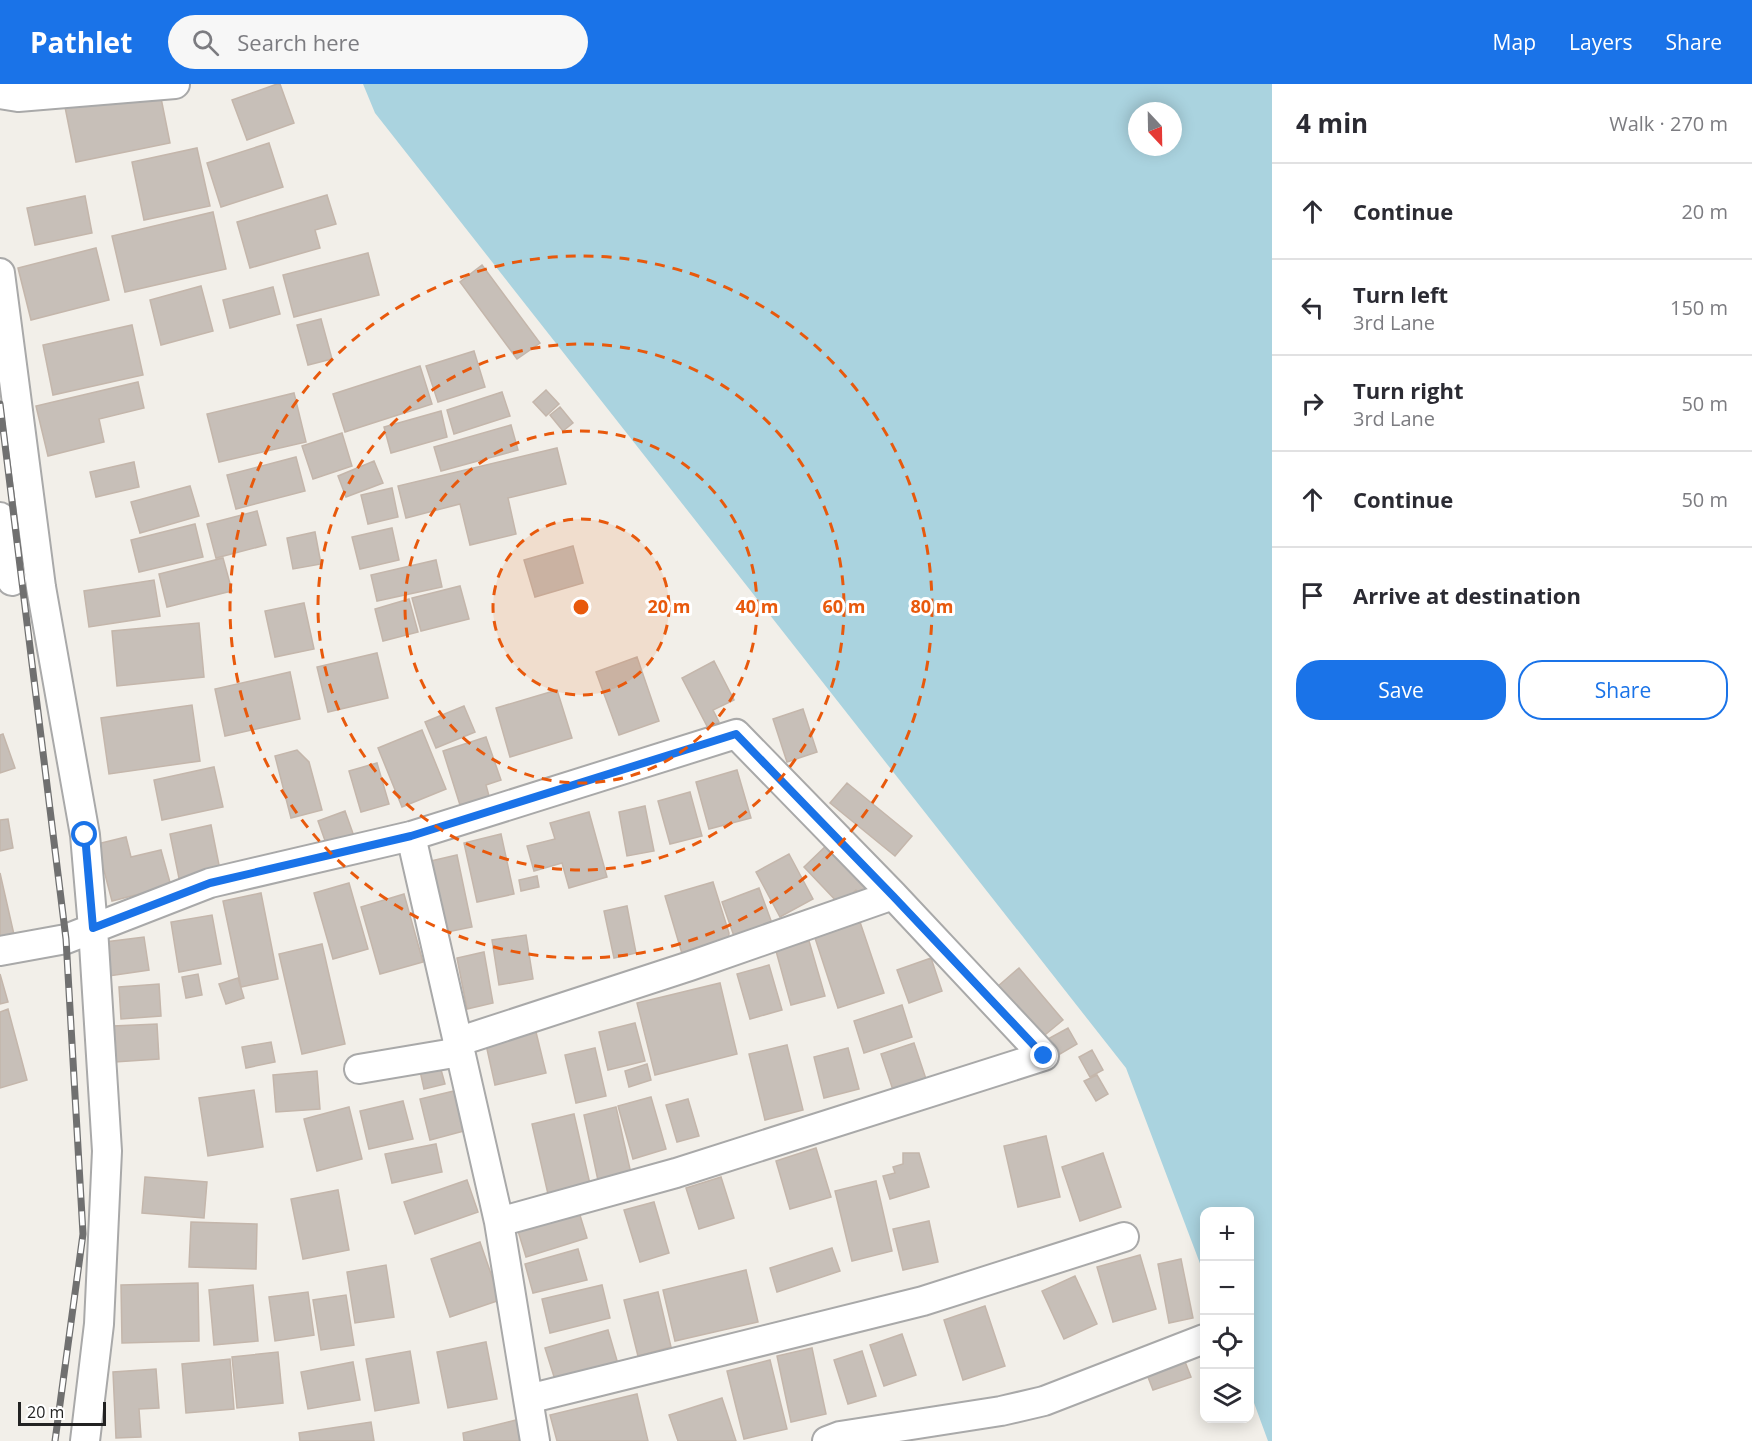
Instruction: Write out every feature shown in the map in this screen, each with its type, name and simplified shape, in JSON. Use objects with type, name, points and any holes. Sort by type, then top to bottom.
[{"type":"street","points":[[0,94],[18,97],[175,84]]},
{"type":"street","points":[[0,273],[41,586],[85,835],[93,928],[107,1151],[99,1324],[85,1441]]},
{"type":"street","points":[[0,517],[12,581]]},
{"type":"street","points":[[0,951],[66,939],[210,883],[411,836],[736,734],[1044,1056],[676,1173],[499,1222]]},
{"type":"street","points":[[411,836],[499,1222],[535,1441]]},
{"type":"street","points":[[359,1069],[459,1047],[893,896]]},
{"type":"street","points":[[528,1399],[923,1301],[1124,1237]]},
{"type":"street","points":[[827,1441],[840,1436],[1001,1411],[1044,1401],[1200,1341]]},
{"type":"water","points":[[363,84],[1272,84],[1272,1441],[1268,1441],[1254,1403],[1254,1207],[1200,1207],[1200,1263],[1126,1068],[375,113]]},
{"type":"building","points":[[280,84],[294,123],[247,140],[232,100]]},
{"type":"building","points":[[159,88],[170,143],[76,162],[65,107]]},
{"type":"building","points":[[269,143],[283,187],[221,207],[207,163]]},
{"type":"building","points":[[197,148],[210,206],[144,220],[132,162]]},
{"type":"building","points":[[327,195],[336,224],[315,230],[320,248],[250,268],[237,222]]},
{"type":"building","points":[[85,196],[92,233],[35,245],[27,208]]},
{"type":"building","points":[[213,212],[226,269],[125,292],[112,236]]},
{"type":"building","points":[[96,248],[109,300],[31,320],[18,268]]},
{"type":"building","points":[[368,253],[379,295],[294,317],[283,275]]},
{"type":"building","points":[[482,265],[540,343],[517,359],[460,282]]},
{"type":"building","points":[[201,286],[213,331],[161,345],[150,300]]},
{"type":"building","points":[[273,287],[280,314],[230,328],[223,300]]},
{"type":"building","points":[[321,319],[332,359],[308,365],[297,325]]},
{"type":"building","points":[[132,325],[143,375],[53,395],[43,345]]},
{"type":"building","points":[[474,351],[485,387],[438,402],[426,366]]},
{"type":"building","points":[[420,366],[432,404],[345,432],[333,394]]},
{"type":"building","points":[[138,382],[144,408],[99,419],[104,442],[48,456],[36,406]]},
{"type":"building","points":[[546,390],[559,404],[546,416],[533,402]]},
{"type":"building","points":[[502,392],[510,416],[454,434],[447,410]]},
{"type":"building","points":[[294,393],[306,442],[219,462],[207,414]]},
{"type":"building","points":[[560,407],[573,423],[563,431],[550,415]]},
{"type":"building","points":[[441,411],[447,437],[391,453],[384,427]]},
{"type":"building","points":[[511,425],[518,450],[441,471],[434,447]]},
{"type":"building","points":[[342,433],[352,466],[313,479],[302,446]]},
{"type":"building","points":[[557,448],[566,484],[508,498],[516,534],[470,545],[460,504],[406,518],[398,486]]},
{"type":"building","points":[[296,457],[305,491],[236,509],[227,475]]},
{"type":"building","points":[[374,461],[383,483],[346,497],[338,476]]},
{"type":"building","points":[[134,462],[139,487],[96,497],[90,472]]},
{"type":"building","points":[[190,486],[199,516],[140,533],[131,502]]},
{"type":"building","points":[[392,488],[398,517],[368,524],[361,495]]},
{"type":"building","points":[[257,511],[266,545],[216,558],[207,524]]},
{"type":"building","points":[[195,524],[203,557],[139,572],[131,540]]},
{"type":"building","points":[[392,528],[399,560],[360,569],[352,537]]},
{"type":"building","points":[[315,532],[321,564],[293,569],[287,538]]},
{"type":"building","points":[[573,546],[583,583],[535,597],[524,560]]},
{"type":"building","points":[[223,558],[232,591],[167,607],[159,574]]},
{"type":"building","points":[[436,560],[442,587],[377,601],[371,575]]},
{"type":"building","points":[[154,580],[160,616],[89,627],[84,591]]},
{"type":"building","points":[[460,586],[469,619],[421,631],[412,598]]},
{"type":"building","points":[[409,599],[418,632],[383,641],[375,609]]},
{"type":"building","points":[[304,603],[314,649],[275,657],[265,611]]},
{"type":"building","points":[[199,623],[204,677],[117,686],[112,631]]},
{"type":"building","points":[[377,653],[388,698],[328,712],[317,667]]},
{"type":"building","points":[[637,657],[659,721],[619,735],[596,672]]},
{"type":"building","points":[[714,661],[734,700],[713,710],[719,722],[708,728],[682,678]]},
{"type":"building","points":[[290,672],[300,719],[225,736],[215,689]]},
{"type":"building","points":[[557,690],[572,738],[510,757],[496,708]]},
{"type":"building","points":[[192,705],[200,761],[109,774],[101,718]]},
{"type":"building","points":[[464,706],[475,732],[436,748],[425,722]]},
{"type":"building","points":[[803,709],[817,752],[787,762],[773,719]]},
{"type":"building","points":[[422,730],[446,789],[402,807],[378,748]]},
{"type":"building","points":[[3,734],[15,768],[0,773],[0,735]]},
{"type":"building","points":[[486,737],[501,780],[486,785],[489,796],[460,805],[443,751]]},
{"type":"building","points":[[297,750],[309,762],[322,810],[291,818],[275,756]]},
{"type":"building","points":[[377,763],[389,804],[361,812],[349,771]]},
{"type":"building","points":[[214,767],[223,807],[162,820],[154,780]]},
{"type":"building","points":[[737,770],[751,818],[709,829],[696,782]]},
{"type":"building","points":[[847,783],[912,836],[895,856],[830,803]]},
{"type":"building","points":[[690,792],[702,836],[670,844],[658,801]]},
{"type":"building","points":[[645,806],[654,851],[627,856],[619,812]]},
{"type":"building","points":[[345,811],[355,839],[328,849],[318,821]]},
{"type":"building","points":[[589,812],[607,877],[569,888],[562,863],[534,871],[527,846],[555,839],[550,823]]},
{"type":"building","points":[[8,819],[13,848],[0,851],[0,820]]},
{"type":"building","points":[[211,825],[221,875],[180,883],[170,834]]},
{"type":"building","points":[[501,834],[514,894],[477,902],[464,843]]},
{"type":"building","points":[[126,837],[131,857],[161,850],[171,886],[112,901],[97,844]]},
{"type":"building","points":[[832,840],[877,888],[864,899],[856,890],[840,905],[804,867]]},
{"type":"building","points":[[789,854],[813,899],[780,917],[756,872]]},
{"type":"building","points":[[457,855],[472,927],[437,934],[422,863]]},
{"type":"building","points":[[0,873],[15,939],[0,942]]},
{"type":"building","points":[[537,876],[539,887],[521,891],[519,880]]},
{"type":"building","points":[[713,882],[729,933],[728,943],[683,957],[665,896]]},
{"type":"building","points":[[349,883],[368,949],[333,959],[314,893]]},
{"type":"building","points":[[759,888],[773,926],[735,939],[722,902]]},
{"type":"building","points":[[261,893],[278,979],[241,987],[223,901]]},
{"type":"building","points":[[404,894],[423,962],[380,974],[361,907]]},
{"type":"building","points":[[627,906],[636,953],[614,958],[604,911]]},
{"type":"building","points":[[212,915],[221,964],[179,972],[171,922]]},
{"type":"building","points":[[860,922],[884,993],[838,1008],[815,938]]},
{"type":"building","points":[[526,935],[533,979],[499,985],[492,940]]},
{"type":"building","points":[[144,937],[149,970],[109,976],[105,942]]},
{"type":"building","points":[[809,941],[825,996],[791,1005],[776,951]]},
{"type":"building","points":[[322,944],[345,1044],[302,1054],[279,954]]},
{"type":"building","points":[[484,952],[493,1003],[467,1009],[457,958]]},
{"type":"building","points":[[931,958],[942,991],[909,1003],[897,970]]},
{"type":"building","points":[[769,965],[782,1010],[750,1019],[737,974]]},
{"type":"building","points":[[1019,968],[1063,1020],[1040,1039],[997,987]]},
{"type":"building","points":[[0,974],[8,1002],[0,1004]]},
{"type":"building","points":[[198,974],[202,995],[186,998],[182,977]]},
{"type":"building","points":[[238,978],[244,998],[226,1004],[219,984]]},
{"type":"building","points":[[720,983],[737,1054],[655,1075],[637,1003]]},
{"type":"building","points":[[159,984],[161,1016],[121,1019],[119,987]]},
{"type":"building","points":[[902,1005],[912,1037],[864,1053],[854,1021]]},
{"type":"building","points":[[8,1009],[27,1080],[0,1088],[0,1012]]},
{"type":"building","points":[[635,1023],[645,1061],[608,1070],[599,1032]]},
{"type":"building","points":[[157,1024],[159,1059],[115,1062],[113,1026]]},
{"type":"building","points":[[535,1028],[546,1073],[495,1085],[485,1040]]},
{"type":"building","points":[[1068,1028],[1077,1044],[1055,1057],[1046,1040]]},
{"type":"building","points":[[271,1042],[275,1062],[246,1068],[242,1047]]},
{"type":"building","points":[[914,1043],[929,1088],[896,1099],[881,1054]]},
{"type":"building","points":[[787,1045],[803,1110],[765,1120],[749,1054]]},
{"type":"building","points":[[595,1048],[606,1096],[576,1103],[565,1055]]},
{"type":"building","points":[[848,1048],[859,1089],[824,1098],[814,1057]]},
{"type":"building","points":[[1092,1050],[1103,1070],[1090,1077],[1079,1057]]},
{"type":"building","points":[[647,1064],[651,1080],[629,1087],[625,1071]]},
{"type":"building","points":[[440,1066],[445,1084],[424,1089],[420,1071]]},
{"type":"building","points":[[317,1071],[320,1109],[276,1112],[273,1075]]},
{"type":"building","points":[[1097,1075],[1108,1094],[1096,1101],[1084,1081]]},
{"type":"building","points":[[254,1090],[263,1147],[208,1156],[199,1098]]},
{"type":"building","points":[[454,1091],[464,1131],[430,1140],[420,1099]]},
{"type":"building","points":[[651,1097],[666,1149],[633,1159],[618,1106]]},
{"type":"building","points":[[688,1099],[699,1136],[677,1142],[666,1105]]},
{"type":"building","points":[[403,1101],[413,1139],[369,1149],[360,1111]]},
{"type":"building","points":[[349,1107],[362,1159],[317,1171],[304,1119]]},
{"type":"building","points":[[616,1107],[632,1178],[599,1185],[584,1115]]},
{"type":"building","points":[[574,1114],[590,1184],[548,1194],[532,1124]]},
{"type":"building","points":[[1046,1136],[1060,1197],[1018,1207],[1004,1146]]},
{"type":"building","points":[[436,1144],[442,1172],[392,1183],[385,1154]]},
{"type":"building","points":[[816,1148],[831,1197],[790,1209],[776,1161]]},
{"type":"building","points":[[903,1153],[919,1153],[929,1187],[890,1199],[883,1176],[895,1173],[893,1167],[903,1164]]},
{"type":"building","points":[[1103,1153],[1121,1207],[1080,1221],[1062,1167]]},
{"type":"building","points":[[145,1177],[207,1182],[204,1218],[142,1213]]},
{"type":"building","points":[[721,1177],[734,1218],[699,1229],[686,1188]]},
{"type":"building","points":[[467,1180],[478,1212],[415,1234],[404,1202]]},
{"type":"building","points":[[876,1181],[892,1251],[852,1261],[835,1191]]},
{"type":"building","points":[[338,1190],[349,1250],[303,1259],[291,1199]]},
{"type":"building","points":[[654,1202],[669,1253],[640,1262],[624,1210]]},
{"type":"building","points":[[579,1212],[587,1238],[526,1257],[518,1231]]},
{"type":"building","points":[[929,1221],[938,1262],[903,1270],[893,1229]]},
{"type":"building","points":[[191,1222],[257,1224],[256,1269],[189,1267]]},
{"type":"building","points":[[480,1242],[500,1300],[450,1317],[431,1259]]},
{"type":"building","points":[[832,1248],[840,1271],[777,1292],[770,1268]]},
{"type":"building","points":[[578,1249],[587,1280],[533,1293],[525,1264]]},
{"type":"building","points":[[1140,1255],[1156,1309],[1113,1322],[1097,1267]]},
{"type":"building","points":[[1181,1259],[1193,1318],[1169,1323],[1158,1264]]},
{"type":"building","points":[[386,1265],[394,1317],[355,1323],[347,1272]]},
{"type":"building","points":[[746,1270],[758,1322],[675,1341],[663,1290]]},
{"type":"building","points":[[1075,1276],[1097,1324],[1064,1339],[1042,1291]]},
{"type":"building","points":[[198,1283],[199,1341],[122,1343],[121,1285]]},
{"type":"building","points":[[253,1285],[258,1341],[214,1345],[209,1290]]},
{"type":"building","points":[[602,1285],[610,1318],[550,1333],[542,1299]]},
{"type":"building","points":[[308,1292],[314,1335],[275,1341],[269,1297]]},
{"type":"building","points":[[658,1292],[671,1347],[638,1356],[624,1300]]},
{"type":"building","points":[[346,1295],[354,1345],[321,1350],[313,1300]]},
{"type":"building","points":[[985,1306],[1005,1366],[963,1380],[944,1320]]},
{"type":"building","points":[[608,1330],[618,1364],[556,1383],[545,1348]]},
{"type":"building","points":[[902,1334],[916,1375],[884,1386],[870,1345]]},
{"type":"building","points":[[486,1342],[497,1399],[448,1408],[437,1352]]},
{"type":"building","points":[[812,1348],[826,1414],[791,1422],[777,1356]]},
{"type":"building","points":[[410,1351],[419,1403],[375,1411],[366,1359]]},
{"type":"building","points":[[862,1351],[876,1396],[848,1404],[834,1360]]},
{"type":"building","points":[[278,1352],[283,1403],[237,1408],[232,1357]]},
{"type":"building","points":[[230,1359],[234,1409],[186,1413],[182,1364]]},
{"type":"building","points":[[1184,1359],[1191,1377],[1153,1390],[1146,1372]]},
{"type":"building","points":[[770,1360],[787,1429],[744,1439],[727,1371]]},
{"type":"building","points":[[353,1362],[360,1400],[308,1409],[301,1372]]},
{"type":"building","points":[[156,1369],[159,1408],[139,1409],[141,1437],[116,1438],[113,1372]]},
{"type":"building","points":[[637,1394],[648,1441],[557,1441],[550,1415]]},
{"type":"building","points":[[722,1398],[736,1441],[678,1441],[669,1415]]},
{"type":"building","points":[[520,1419],[525,1441],[464,1441],[463,1433]]},
{"type":"building","points":[[371,1422],[374,1441],[300,1441],[299,1433]]},
{"type":"railway","points":[[0,404],[66,939],[83,1234],[55,1441]]},
{"type":"route","points":[[85,835],[93,928],[210,883],[411,836],[736,734],[1044,1056]]}]
